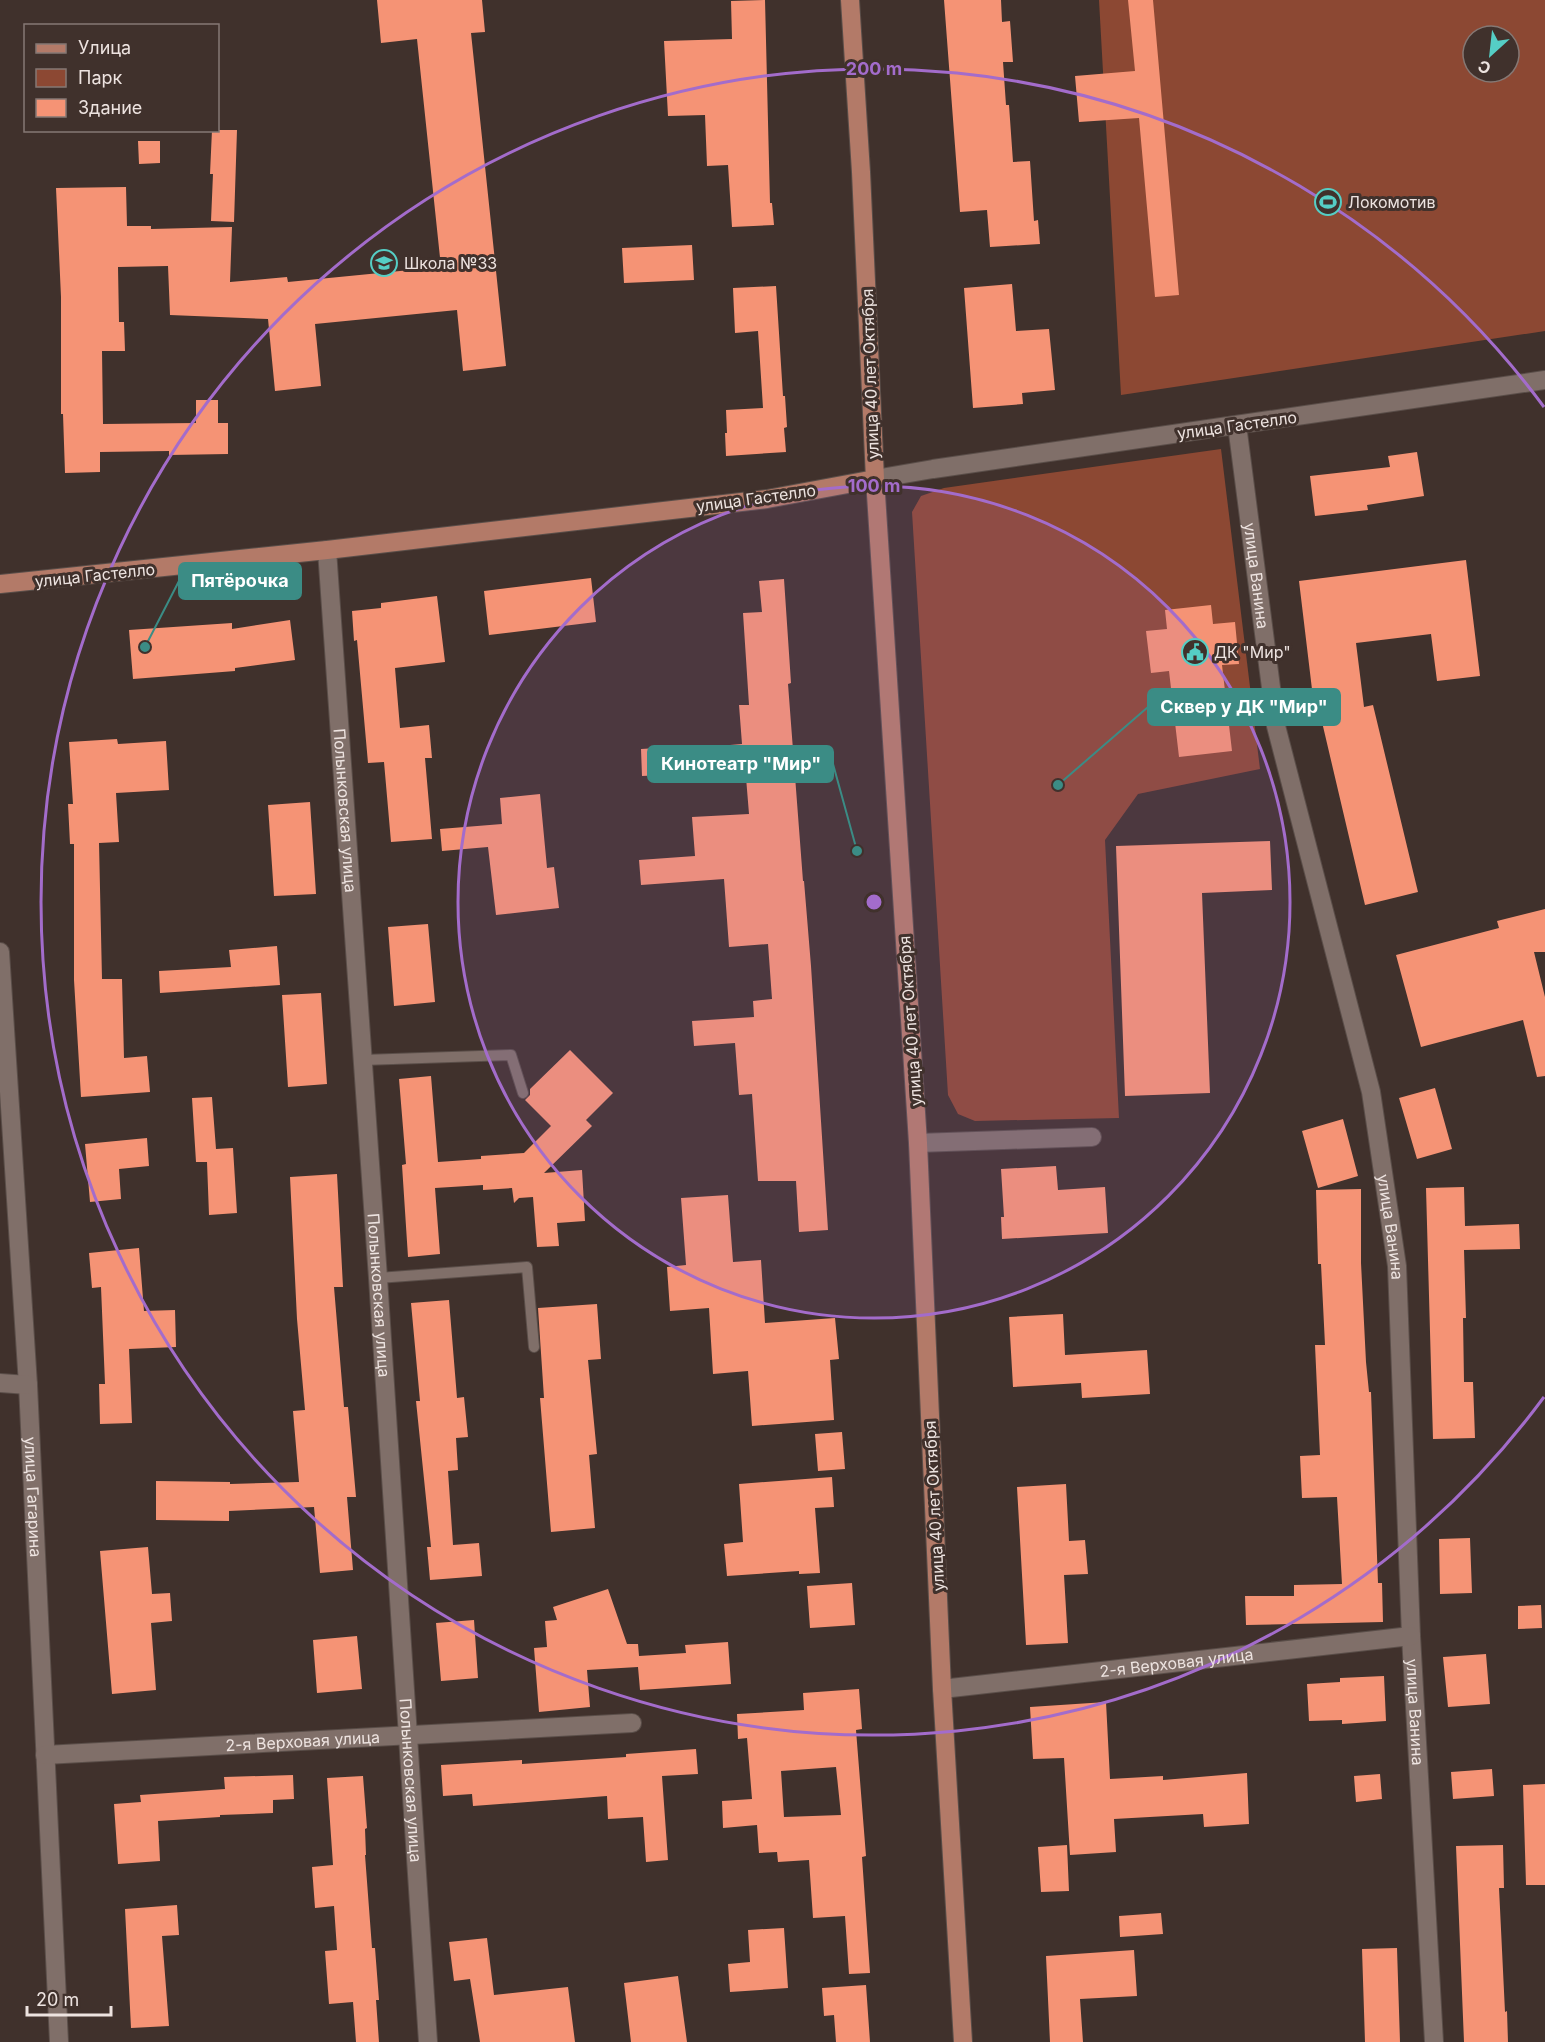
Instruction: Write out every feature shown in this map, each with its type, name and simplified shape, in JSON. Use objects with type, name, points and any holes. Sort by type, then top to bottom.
[{"type":"main road","name":"улица 40 лет Октября","points":[[850,0],[862,184],[875,479],[918,1143],[942,1689],[963,2042]]},
{"type":"main road","name":"улица Гастелло","points":[[0,584],[327,550],[767,499],[875,479]]},
{"type":"street","name":"улица Гастелло","points":[[875,479],[1545,380]]},
{"type":"street","name":"улица Ванина","points":[[1237,425],[1276,726],[1371,1092],[1397,1266],[1411,1636],[1434,2042]]},
{"type":"street","name":"Полынковская улица","points":[[327,550],[428,2042]]},
{"type":"street","name":"улица Гагарина","points":[[0,952],[28,1385],[59,2042]]},
{"type":"street","points":[[918,1143],[1092,1137]]},
{"type":"street","points":[[0,1383],[28,1385]]},
{"type":"street","name":"2-я Верховая улица","points":[[942,1689],[1411,1636]]},
{"type":"street","name":"2-я Верховая улица","points":[[45,1755],[633,1723]]},
{"type":"lane","points":[[363,1060],[511,1055],[523,1093]]},
{"type":"lane","points":[[378,1278],[527,1267],[534,1347]]},
{"type":"green space","name":"Локомотив","points":[[1099,0],[1545,0],[1545,331],[1121,395]]},
{"type":"green space","points":[[1221,449],[1260,769],[1138,794],[1105,840],[1119,1118],[975,1121],[958,1114],[948,1095],[912,512],[921,496],[944,488]]},
{"type":"building","points":[[377,0],[482,0],[485,32],[471,33],[506,366],[463,371],[457,310],[315,324],[321,386],[275,391],[268,319],[170,315],[168,266],[118,267],[119,322],[124,322],[125,351],[102,351],[103,424],[196,423],[196,400],[218,400],[218,423],[228,423],[228,454],[169,455],[169,451],[100,452],[100,472],[65,473],[63,414],[61,414],[61,297],[56,188],[126,187],[127,226],[151,226],[151,229],[232,227],[230,282],[287,277],[288,282],[441,267],[417,39],[381,43]]},
{"type":"building","points":[[765,0],[770,203],[772,203],[774,225],[732,227],[728,165],[707,166],[705,115],[668,116],[664,41],[732,39],[731,1]]},
{"type":"building","points":[[944,0],[1001,0],[1002,22],[1010,21],[1013,62],[1003,62],[1013,162],[1030,161],[1034,221],[1038,220],[1040,244],[990,247],[987,210],[960,212]]},
{"type":"building","points":[[1128,0],[1153,0],[1179,295],[1155,297],[1139,118],[1079,122],[1075,76],[1135,71]]},
{"type":"building","points":[[237,130],[234,222],[211,221],[213,174],[210,174],[212,132]]},
{"type":"building","points":[[138,141],[160,141],[160,163],[139,164]]},
{"type":"building","points":[[692,245],[694,280],[624,283],[622,248]]},
{"type":"building","points":[[1012,284],[1016,331],[1049,329],[1055,390],[1022,393],[1023,404],[973,408],[964,288]]},
{"type":"building","points":[[776,286],[787,427],[784,428],[786,452],[726,456],[726,410],[763,408],[758,331],[735,333],[733,288]]},
{"type":"building","points":[[1417,452],[1424,496],[1367,505],[1368,510],[1315,516],[1310,476],[1390,467],[1388,456]]},
{"type":"building","points":[[1466,560],[1480,676],[1437,681],[1431,634],[1356,643],[1364,707],[1373,705],[1418,892],[1365,905],[1318,705],[1314,706],[1299,581]]},
{"type":"building","points":[[591,578],[596,622],[489,635],[484,591]]},
{"type":"building","points":[[784,579],[791,683],[788,684],[811,966],[828,1230],[799,1232],[796,1181],[758,1181],[752,1094],[739,1095],[735,1043],[694,1046],[692,1021],[754,1017],[753,1001],[772,999],[768,944],[729,947],[724,879],[641,885],[639,860],[695,856],[692,817],[749,814],[745,765],[695,768],[694,748],[742,744],[739,705],[749,705],[743,613],[762,612],[759,581]]},
{"type":"building","points":[[437,596],[445,662],[395,668],[400,728],[429,725],[432,758],[425,758],[432,839],[391,842],[384,762],[368,763],[357,640],[354,641],[352,611],[381,608],[381,603]]},
{"type":"building","points":[[1211,605],[1213,624],[1235,622],[1239,664],[1222,665],[1232,751],[1179,757],[1169,671],[1151,673],[1146,631],[1167,629],[1165,610]]},
{"type":"building","points":[[290,620],[295,660],[235,668],[235,671],[133,679],[129,630],[232,623],[232,629]]},
{"type":"building","points":[[117,739],[118,744],[166,741],[169,790],[116,793],[119,842],[99,843],[102,979],[122,979],[124,1058],[147,1056],[150,1092],[81,1097],[74,980],[74,844],[70,844],[68,804],[73,804],[69,742]]},
{"type":"building","points":[[674,747],[676,769],[663,770],[664,775],[642,776],[641,749]]},
{"type":"building","points":[[540,794],[547,868],[554,867],[559,908],[496,915],[488,847],[442,851],[440,829],[502,824],[500,798]]},
{"type":"building","points":[[310,802],[316,894],[274,896],[268,805]]},
{"type":"building","points":[[1270,841],[1272,890],[1202,893],[1210,1093],[1125,1096],[1116,846]]},
{"type":"building","points":[[1545,909],[1545,952],[1534,952],[1545,997],[1545,1076],[1537,1077],[1523,1020],[1421,1047],[1396,955],[1499,928],[1497,921]]},
{"type":"building","points":[[428,924],[435,1002],[394,1006],[388,927]]},
{"type":"building","points":[[277,946],[280,985],[160,993],[159,971],[231,967],[229,950]]},
{"type":"building","points":[[321,993],[327,1084],[288,1087],[282,995]]},
{"type":"building","points":[[570,1050],[613,1093],[586,1120],[592,1126],[544,1173],[582,1170],[585,1221],[557,1223],[559,1246],[537,1247],[533,1197],[519,1198],[514,1203],[512,1188],[483,1190],[483,1185],[435,1188],[440,1254],[408,1257],[402,1165],[406,1164],[399,1079],[431,1076],[438,1162],[524,1153],[551,1126],[525,1100],[530,1095],[530,1089]]},
{"type":"building","points":[[1435,1088],[1452,1149],[1417,1159],[1399,1098]]},
{"type":"building","points":[[212,1097],[216,1149],[233,1148],[237,1213],[209,1215],[207,1162],[196,1162],[192,1098]]},
{"type":"building","points":[[1343,1119],[1358,1176],[1318,1188],[1302,1131]]},
{"type":"building","points":[[147,1138],[149,1166],[119,1169],[121,1199],[90,1202],[85,1144]]},
{"type":"building","points":[[1056,1166],[1058,1190],[1105,1187],[1108,1233],[1002,1239],[1001,1217],[1004,1217],[1001,1169]]},
{"type":"building","points":[[337,1174],[343,1287],[334,1287],[344,1407],[348,1407],[356,1497],[347,1497],[353,1570],[320,1573],[314,1507],[229,1511],[229,1521],[156,1520],[156,1481],[230,1482],[230,1484],[299,1482],[293,1411],[305,1410],[297,1319],[290,1177]]},
{"type":"building","points":[[1464,1187],[1465,1226],[1519,1224],[1520,1249],[1464,1250],[1466,1318],[1463,1318],[1464,1382],[1473,1382],[1475,1438],[1433,1439],[1426,1188]]},
{"type":"building","points":[[1361,1189],[1361,1263],[1366,1362],[1369,1392],[1371,1392],[1378,1583],[1382,1583],[1383,1622],[1246,1625],[1245,1596],[1294,1596],[1294,1585],[1342,1584],[1337,1497],[1302,1498],[1300,1456],[1320,1455],[1315,1345],[1325,1345],[1321,1264],[1318,1264],[1316,1190]]},
{"type":"building","points":[[728,1195],[733,1262],[761,1260],[765,1323],[835,1318],[839,1359],[830,1360],[834,1420],[752,1426],[748,1371],[713,1374],[709,1308],[670,1311],[667,1267],[686,1265],[681,1198]]},
{"type":"building","points":[[139,1248],[144,1311],[175,1310],[176,1347],[129,1349],[132,1423],[100,1424],[99,1384],[105,1384],[101,1287],[92,1288],[89,1253]]},
{"type":"building","points":[[449,1300],[457,1398],[464,1397],[468,1437],[456,1438],[458,1470],[448,1471],[453,1545],[479,1543],[482,1576],[430,1580],[427,1547],[431,1547],[416,1401],[420,1401],[411,1303]]},
{"type":"building","points":[[597,1304],[601,1359],[588,1360],[597,1454],[589,1455],[595,1528],[551,1532],[540,1398],[544,1398],[538,1308]]},
{"type":"building","points":[[1063,1314],[1065,1355],[1147,1350],[1150,1394],[1082,1398],[1081,1383],[1013,1387],[1009,1317]]},
{"type":"building","points":[[842,1432],[845,1469],[818,1471],[815,1434]]},
{"type":"building","points":[[832,1477],[834,1507],[815,1508],[820,1573],[799,1574],[799,1571],[727,1576],[724,1544],[743,1542],[739,1484]]},
{"type":"building","points":[[1066,1484],[1069,1541],[1085,1540],[1088,1574],[1064,1575],[1068,1643],[1026,1645],[1017,1487]]},
{"type":"building","points":[[1470,1538],[1472,1593],[1440,1594],[1439,1539]]},
{"type":"building","points":[[148,1547],[152,1594],[170,1593],[172,1621],[151,1623],[156,1690],[112,1694],[100,1551]]},
{"type":"building","points":[[852,1583],[855,1625],[810,1628],[807,1586]]},
{"type":"building","points":[[608,1589],[627,1644],[638,1644],[639,1656],[686,1653],[685,1645],[728,1642],[731,1684],[640,1690],[638,1667],[587,1670],[590,1707],[539,1712],[534,1648],[547,1647],[545,1621],[557,1620],[553,1607]]},
{"type":"building","points":[[1541,1605],[1542,1628],[1518,1629],[1518,1606]]},
{"type":"building","points":[[474,1620],[478,1678],[441,1681],[436,1623]]},
{"type":"building","points":[[357,1636],[362,1689],[317,1693],[313,1640]]},
{"type":"building","points":[[1486,1654],[1490,1704],[1448,1707],[1443,1657]]},
{"type":"building","points":[[1384,1676],[1386,1721],[1342,1724],[1342,1720],[1309,1721],[1307,1684],[1340,1682],[1340,1678]]},
{"type":"building","points":[[859,1689],[862,1729],[856,1730],[866,1856],[862,1857],[870,1973],[849,1974],[845,1916],[813,1918],[809,1860],[778,1862],[777,1852],[759,1853],[757,1825],[723,1828],[722,1801],[752,1799],[747,1738],[738,1739],[737,1714],[804,1710],[803,1693]],"holes":[[[836,1767],[841,1815],[784,1817],[781,1771]]]},
{"type":"building","points":[[1106,1702],[1110,1779],[1163,1776],[1163,1780],[1247,1773],[1249,1824],[1204,1827],[1203,1814],[1114,1819],[1116,1852],[1070,1855],[1064,1758],[1033,1759],[1030,1707]]},
{"type":"building","points":[[696,1749],[698,1774],[662,1776],[668,1860],[646,1862],[643,1817],[608,1819],[607,1796],[473,1806],[472,1794],[443,1796],[441,1765],[522,1760],[522,1764],[626,1757],[626,1754]]},
{"type":"building","points":[[1492,1769],[1494,1796],[1453,1799],[1451,1772]]},
{"type":"building","points":[[1380,1774],[1382,1799],[1356,1802],[1354,1776]]},
{"type":"building","points":[[293,1775],[294,1799],[273,1800],[273,1813],[158,1821],[160,1861],[118,1864],[114,1804],[141,1802],[140,1795],[225,1789],[224,1777]]},
{"type":"building","points":[[363,1776],[367,1828],[365,1829],[365,1855],[372,1948],[375,1948],[379,2000],[376,2000],[379,2042],[356,2042],[353,2002],[329,2004],[325,1951],[337,1950],[334,1906],[315,1908],[312,1867],[333,1865],[327,1778]]},
{"type":"building","points":[[1545,1784],[1545,1885],[1526,1885],[1523,1785]]},
{"type":"building","points":[[1067,1845],[1069,1891],[1041,1892],[1038,1847]]},
{"type":"building","points":[[1503,1845],[1504,1888],[1499,1888],[1508,2042],[1464,2042],[1456,1846]]},
{"type":"building","points":[[177,1905],[179,1935],[162,1936],[169,2026],[131,2028],[125,1909]]},
{"type":"building","points":[[1161,1913],[1163,1934],[1120,1937],[1119,1916]]},
{"type":"building","points":[[784,1928],[788,1988],[730,1992],[728,1964],[750,1962],[748,1930]]},
{"type":"building","points":[[487,1938],[494,1995],[568,1987],[575,2042],[480,2042],[470,1979],[454,1981],[449,1942]]},
{"type":"building","points":[[1397,1948],[1400,2042],[1365,2042],[1362,1949]]},
{"type":"building","points":[[1134,1950],[1137,1996],[1080,1999],[1083,2042],[1050,2042],[1046,1956]]},
{"type":"building","points":[[678,1976],[687,2042],[631,2042],[624,1983]]},
{"type":"building","points":[[866,1985],[870,2042],[836,2042],[834,2015],[824,2016],[822,1988]]},
{"type":"place","name":"Локомотив","points":[[1328,202]]},
{"type":"place","name":"Школа №33","points":[[384,263]]},
{"type":"place","name":"Пятёрочка","points":[[145,647]]},
{"type":"place","name":"ДК \"Мир\"","points":[[1195,652]]},
{"type":"place","name":"Сквер у ДК \"Мир\"","points":[[1058,785]]},
{"type":"place","name":"Кинотеатр \"Мир\"","points":[[857,851]]}]
